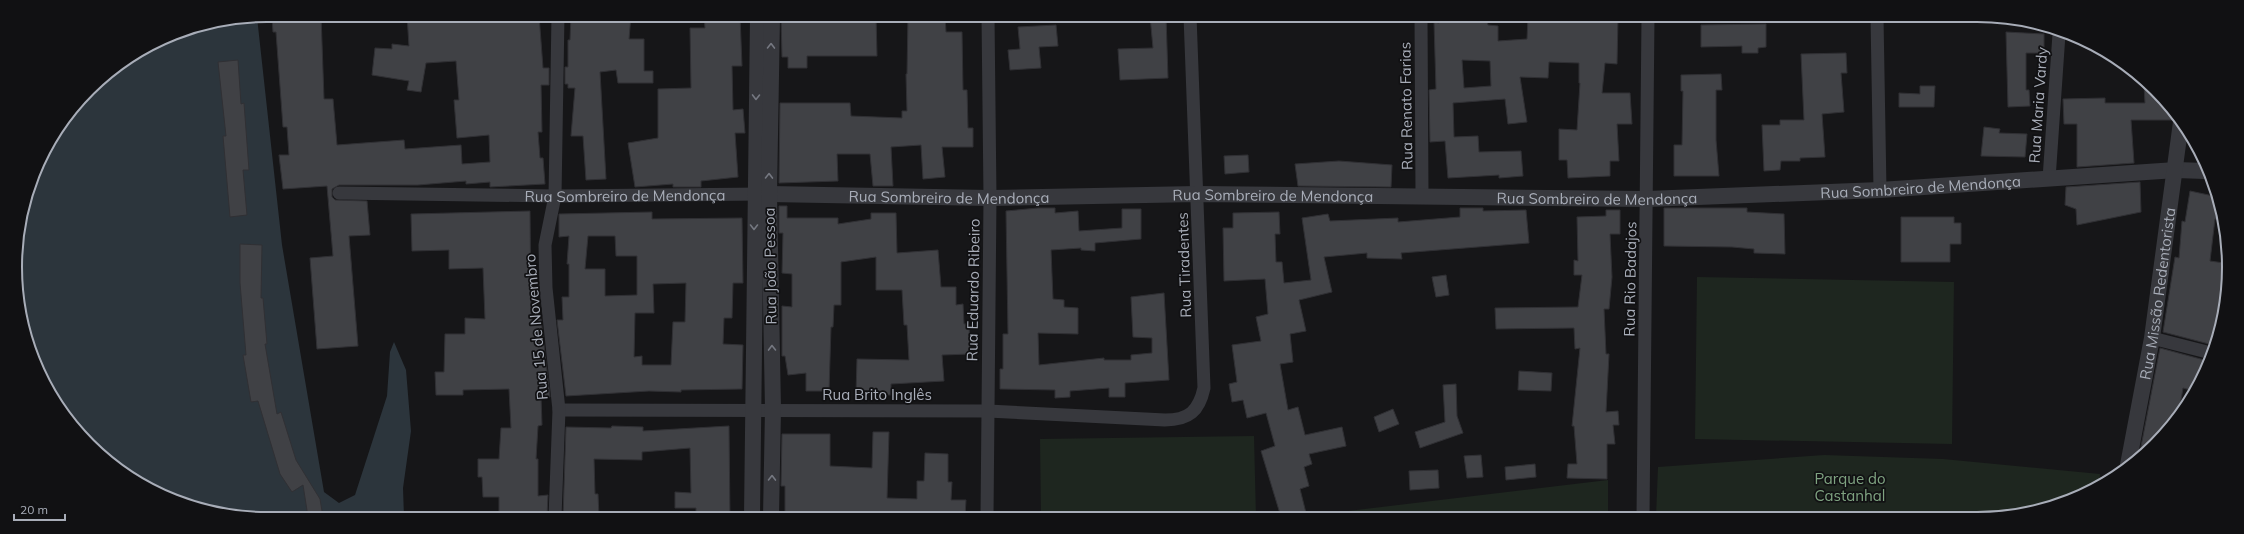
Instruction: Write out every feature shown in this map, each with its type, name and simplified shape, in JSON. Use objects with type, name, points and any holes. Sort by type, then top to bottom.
[{"type":"street","name":"Rua 15 de Novembro","points":[[556,512],[559,410],[546,288],[545,245],[555,196],[558,22]]},
{"type":"street","name":"Rua João Pessoa","points":[[758,22],[762,194],[774,409],[771,512]]},
{"type":"street","name":"Rua João Pessoa","points":[[752,512],[753,409],[762,194],[772,22]]},
{"type":"street","name":"Rua Eduardo Ribeiro","points":[[987,512],[990,198],[988,22]]},
{"type":"street","name":"Rua Tiradentes","points":[[1190,22],[1204,388],[1202,399],[1191,413]]},
{"type":"street","name":"Rua Renato Farias","points":[[1421,22],[1422,195]]},
{"type":"street","name":"Rua Rio Badajos","points":[[1643,512],[1648,22]]},
{"type":"street","points":[[1877,22],[1880,190]]},
{"type":"street","name":"Rua Maria Vardy","points":[[2049,179],[2059,36]]},
{"type":"street","name":"Rua Missão Redentorista","points":[[2129,459],[2152,338],[2176,170],[2180,130]]},
{"type":"street","name":"Rua Sombreiro de Mendonça","points":[[339,193],[555,196],[762,194],[990,198],[1197,194],[1422,195],[1647,199],[1880,190],[2176,170],[2202,171]]},
{"type":"street","points":[[2152,338],[2207,352]]},
{"type":"street","name":"Rua Brito Inglês","points":[[559,410],[774,409],[988,411],[1165,420],[1185,418],[1191,413]]},
{"type":"green space","points":[[1697,277],[1954,282],[1952,444],[1695,439]]},
{"type":"green space","points":[[1254,436],[1256,512],[1041,512],[1040,439]]},
{"type":"green space","name":"Parque do Castanhal","points":[[1824,455],[1943,459],[2100,474],[2100,479],[2056,499],[2040,504],[2009,510],[1977,512],[1656,512],[1658,467]]},
{"type":"green space","points":[[1608,480],[1608,512],[1348,511]]},
{"type":"shaded area","points":[[258,23],[282,245],[324,492],[339,503],[355,495],[387,396],[390,352],[394,342],[406,370],[411,431],[403,488],[404,512],[267,512],[235,510],[204,504],[159,487],[131,471],[105,451],[83,429],[63,403],[47,375],[35,346],[30,330],[24,299],[22,267],[24,235],[30,204],[47,159],[63,131],[83,105],[105,83],[131,63],[159,47],[188,35],[204,30],[235,24]]},
{"type":"building","points":[[272,22],[321,22],[324,99],[333,99],[337,145],[404,140],[405,149],[461,145],[462,164],[490,162],[489,135],[457,138],[454,100],[459,100],[456,61],[426,63],[421,92],[407,90],[409,81],[372,75],[375,48],[392,49],[392,44],[409,46],[407,22],[540,22],[543,68],[549,68],[549,85],[541,85],[542,132],[538,132],[540,158],[543,158],[545,184],[490,187],[490,182],[466,184],[466,181],[418,185],[339,185],[332,189],[332,197],[335,200],[367,201],[370,235],[349,236],[358,346],[317,349],[310,258],[333,256],[327,186],[283,189],[279,155],[289,155],[287,127],[283,127],[276,32],[273,32]]},
{"type":"building","points":[[571,22],[630,22],[629,39],[644,39],[644,71],[653,71],[653,83],[618,83],[616,70],[600,72],[606,179],[586,180],[583,136],[571,136],[575,88],[568,88],[568,84],[565,84],[565,67],[568,67],[568,40],[570,40]]},
{"type":"building","points":[[704,22],[740,22],[742,66],[732,66],[733,110],[743,109],[745,133],[735,133],[738,177],[701,181],[701,187],[673,187],[673,184],[635,187],[628,143],[658,138],[658,89],[691,88],[690,28],[705,28]]},
{"type":"building","points":[[781,22],[876,22],[877,56],[807,56],[807,68],[788,68],[788,57],[782,57]]},
{"type":"building","points":[[908,22],[945,22],[946,32],[962,32],[963,90],[967,90],[968,128],[973,128],[973,147],[942,147],[945,177],[923,179],[921,145],[891,147],[893,186],[873,186],[870,154],[837,154],[838,181],[779,183],[780,103],[850,103],[851,116],[902,118],[902,111],[907,111]]},
{"type":"building","points":[[1151,22],[1166,22],[1168,78],[1120,80],[1118,49],[1153,48]]},
{"type":"building","points":[[1434,22],[1487,22],[1488,25],[1498,26],[1498,41],[1527,39],[1528,22],[1618,22],[1617,64],[1605,63],[1602,93],[1630,93],[1632,124],[1617,124],[1619,161],[1610,161],[1610,176],[1568,178],[1567,160],[1559,160],[1559,129],[1577,130],[1580,83],[1579,63],[1549,62],[1548,78],[1520,77],[1527,122],[1508,124],[1505,99],[1453,103],[1454,137],[1478,136],[1479,152],[1521,151],[1523,176],[1499,178],[1499,175],[1448,178],[1445,141],[1430,142],[1429,90],[1436,89]],"holes":[[[1462,60],[1490,61],[1491,86],[1464,88]]]},
{"type":"building","points":[[1766,24],[1766,47],[1758,48],[1758,53],[1742,53],[1742,46],[1701,47],[1701,25]]},
{"type":"building","points":[[1056,25],[1058,46],[1039,47],[1041,68],[1010,70],[1008,50],[1020,49],[1018,27]]},
{"type":"building","points":[[2006,32],[2044,34],[2044,53],[2026,53],[2026,90],[2029,90],[2030,106],[2008,107]]},
{"type":"building","points":[[1846,53],[1847,73],[1841,73],[1844,112],[1822,114],[1825,157],[1800,158],[1800,161],[1781,161],[1780,170],[1764,171],[1762,125],[1780,125],[1780,120],[1804,120],[1801,54]]},
{"type":"building","points":[[238,60],[241,104],[244,103],[249,170],[243,170],[247,215],[230,217],[223,136],[226,136],[218,62]]},
{"type":"building","points":[[1721,74],[1722,90],[1716,90],[1716,140],[1719,176],[1674,176],[1674,145],[1682,145],[1683,91],[1681,91],[1681,75]]},
{"type":"building","points":[[1920,86],[1935,86],[1934,107],[1899,107],[1899,93],[1920,94]]},
{"type":"building","points":[[2144,88],[2161,105],[2172,120],[2131,120],[2134,163],[2077,167],[2077,124],[2064,124],[2063,99],[2105,98],[2105,103],[2145,103]]},
{"type":"building","points":[[1984,127],[2000,129],[1999,133],[2027,134],[2025,157],[1981,156]]},
{"type":"building","points":[[1248,155],[1249,172],[1225,174],[1224,156]]},
{"type":"building","points":[[1339,161],[1392,165],[1391,187],[1298,186],[1295,164]]},
{"type":"building","points":[[2140,182],[2141,212],[2077,225],[2076,209],[2065,205],[2066,187]]},
{"type":"building","points":[[2190,191],[2211,196],[2217,219],[2215,219],[2210,261],[2222,263],[2222,267],[2220,299],[2210,344],[2163,332],[2175,257],[2179,258],[2182,221],[2185,222]]},
{"type":"building","points":[[779,206],[787,206],[787,218],[838,218],[838,224],[871,219],[871,213],[896,213],[897,253],[938,250],[941,287],[956,287],[956,305],[963,304],[964,324],[969,323],[970,354],[942,355],[944,381],[891,384],[891,395],[856,394],[857,359],[909,360],[907,325],[904,325],[902,290],[876,290],[876,257],[841,262],[841,305],[834,305],[833,327],[831,327],[829,391],[806,391],[806,373],[788,375],[785,356],[782,356],[782,306],[792,307],[792,274],[782,273],[783,233],[779,233]]},
{"type":"building","points":[[1055,208],[1055,213],[1078,211],[1079,231],[1122,228],[1122,209],[1141,209],[1141,239],[1095,243],[1095,251],[1081,250],[1081,248],[1051,250],[1053,299],[1064,300],[1064,307],[1078,308],[1078,334],[1038,333],[1039,365],[1104,358],[1104,360],[1131,360],[1131,355],[1152,353],[1152,338],[1133,337],[1131,297],[1164,293],[1169,380],[1125,383],[1125,397],[1109,397],[1109,388],[1070,391],[1070,397],[1055,398],[1055,390],[1000,389],[1000,369],[1003,369],[1003,334],[1008,334],[1006,211]]},
{"type":"building","points":[[1460,208],[1483,208],[1483,211],[1526,210],[1529,243],[1401,253],[1402,259],[1367,258],[1367,253],[1324,257],[1332,292],[1299,300],[1306,331],[1290,334],[1293,362],[1280,364],[1288,410],[1298,407],[1305,435],[1342,427],[1346,446],[1309,454],[1312,464],[1304,467],[1309,486],[1300,489],[1306,512],[1279,512],[1261,451],[1275,446],[1266,413],[1247,418],[1243,400],[1232,402],[1229,384],[1237,382],[1232,345],[1261,341],[1256,317],[1268,314],[1265,279],[1224,281],[1223,228],[1233,228],[1233,213],[1279,212],[1280,234],[1275,234],[1276,262],[1282,262],[1284,283],[1311,280],[1302,218],[1328,214],[1330,221],[1398,218],[1398,222],[1460,217]]},
{"type":"building","points":[[1664,208],[1747,208],[1747,212],[1784,214],[1785,254],[1754,253],[1754,249],[1732,247],[1664,246]]},
{"type":"building","points":[[1606,210],[1620,210],[1620,234],[1610,234],[1612,277],[1609,309],[1604,309],[1606,354],[1609,354],[1606,412],[1618,411],[1619,425],[1613,425],[1615,444],[1607,444],[1607,479],[1567,478],[1568,464],[1577,464],[1574,426],[1572,426],[1580,348],[1575,349],[1574,328],[1496,329],[1495,308],[1578,307],[1582,275],[1574,275],[1574,260],[1578,261],[1577,217],[1606,216]]},
{"type":"building","points":[[530,211],[531,319],[541,319],[550,397],[541,397],[542,425],[538,426],[536,459],[538,459],[538,496],[548,495],[547,512],[499,512],[499,497],[483,497],[482,477],[478,477],[478,459],[499,459],[501,428],[511,428],[509,389],[463,390],[463,395],[436,395],[435,372],[444,372],[445,334],[465,334],[465,318],[485,319],[483,268],[449,269],[449,250],[412,251],[411,214]]},
{"type":"building","points":[[652,212],[652,219],[742,218],[743,283],[733,283],[732,318],[724,318],[723,344],[743,345],[742,389],[681,390],[681,392],[649,391],[566,396],[557,320],[563,320],[562,297],[569,297],[569,264],[567,264],[569,236],[559,237],[559,214]],"holes":[[[588,236],[615,236],[616,256],[637,256],[637,295],[605,296],[605,269],[585,269]],[[686,283],[685,322],[673,322],[671,365],[642,365],[642,356],[634,357],[635,313],[654,313],[653,284]]]},
{"type":"building","points":[[1901,217],[1954,217],[1954,223],[1961,223],[1961,244],[1950,244],[1950,262],[1901,262]]},
{"type":"building","points":[[240,244],[262,245],[261,298],[263,298],[267,344],[265,344],[277,414],[281,412],[296,460],[320,499],[322,512],[307,512],[303,485],[292,492],[280,474],[258,401],[251,402],[243,355],[246,355],[240,283]]},
{"type":"building","points":[[1446,275],[1449,295],[1436,297],[1432,277]]},
{"type":"building","points":[[2160,348],[2203,360],[2189,390],[2183,388],[2180,404],[2161,429],[2140,450]]},
{"type":"building","points":[[1519,371],[1552,373],[1551,391],[1518,390]]},
{"type":"building","points":[[1456,384],[1457,416],[1463,433],[1420,448],[1415,432],[1445,422],[1443,385]]},
{"type":"building","points":[[1393,409],[1399,424],[1379,432],[1374,417]]},
{"type":"building","points":[[612,426],[643,427],[643,431],[729,426],[730,512],[696,512],[696,508],[675,508],[675,492],[691,493],[690,448],[642,452],[642,460],[594,459],[595,494],[598,494],[599,512],[563,512],[566,427],[611,428]]},
{"type":"building","points":[[873,432],[889,432],[887,498],[917,499],[917,481],[924,481],[925,453],[948,454],[948,482],[952,482],[951,500],[966,500],[965,512],[785,512],[785,486],[781,486],[782,434],[830,434],[830,466],[872,468]]},
{"type":"building","points":[[1481,455],[1483,477],[1467,478],[1464,456]]},
{"type":"building","points":[[1535,464],[1536,477],[1506,480],[1505,467]]},
{"type":"building","points":[[1438,470],[1439,488],[1410,490],[1409,471]]}]
